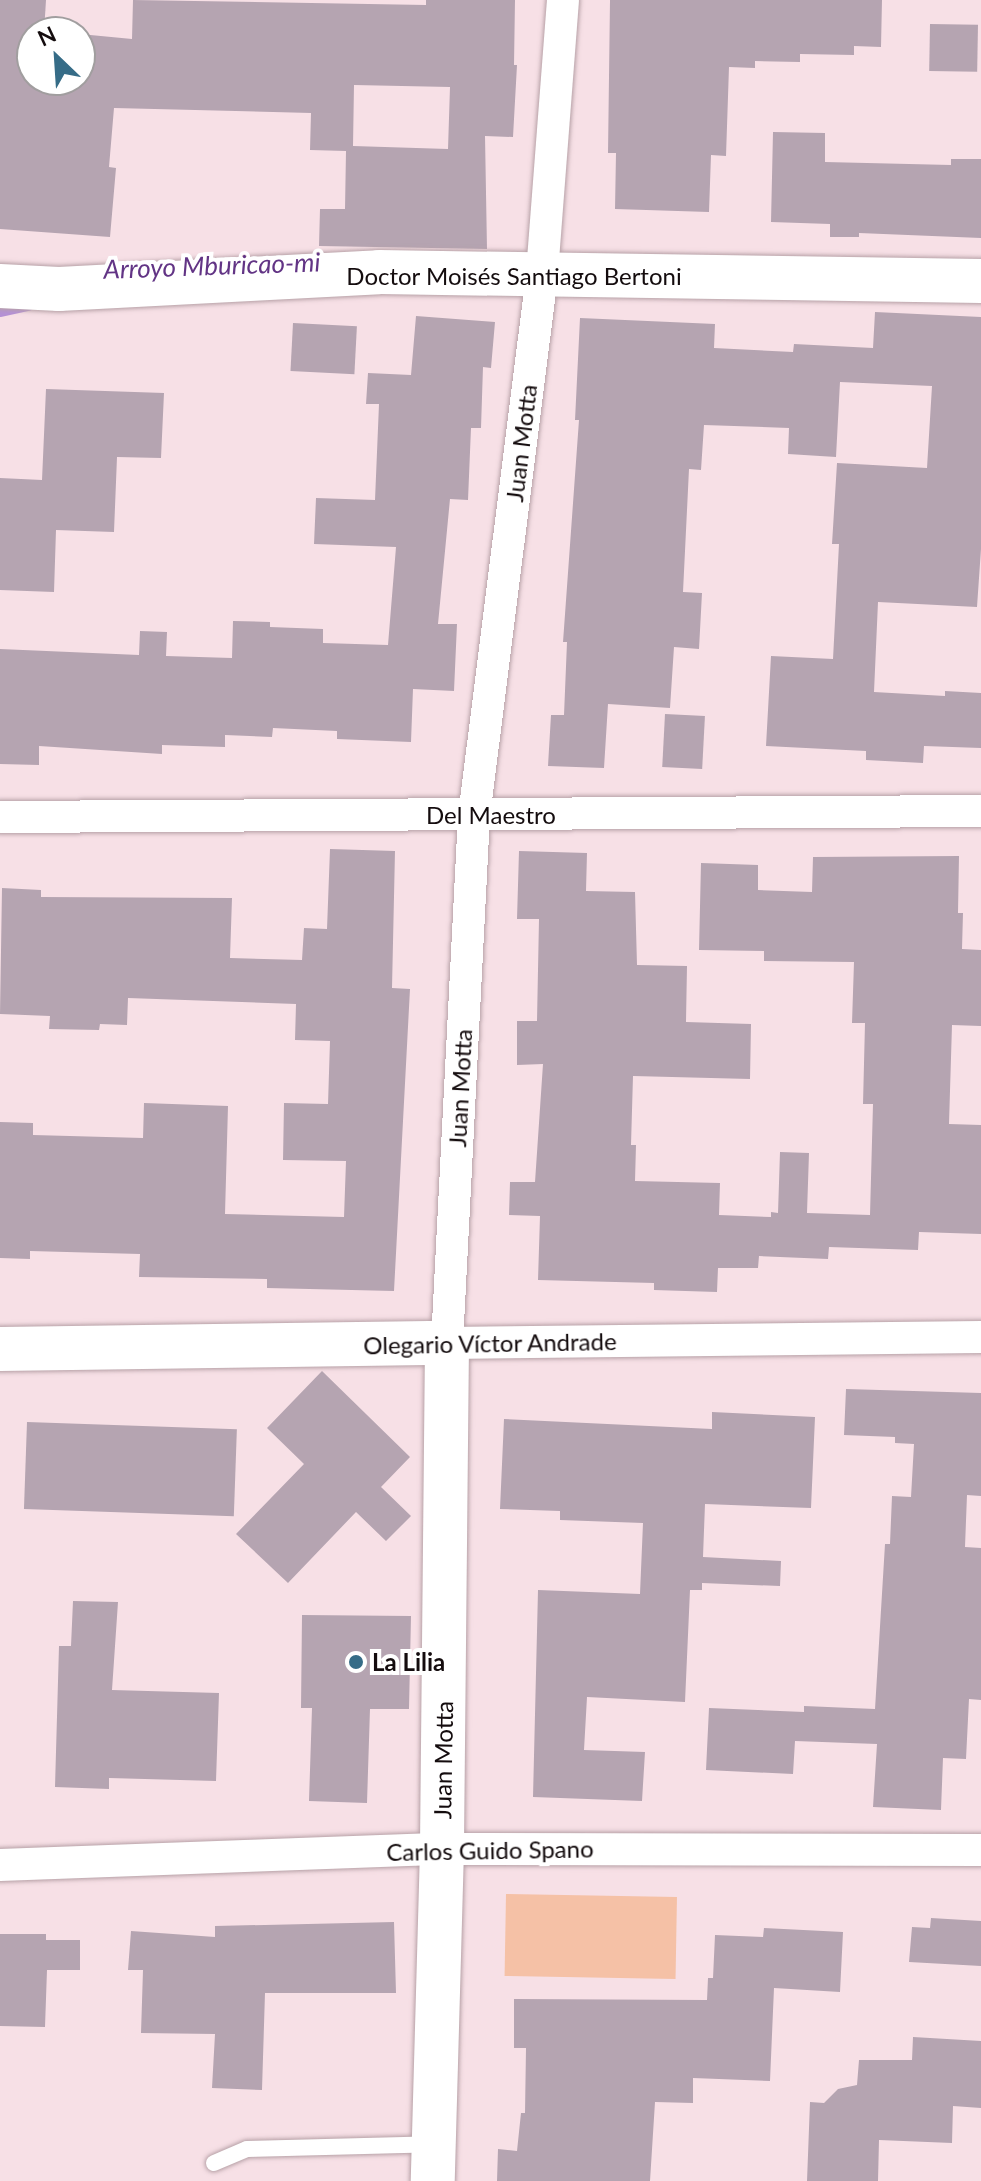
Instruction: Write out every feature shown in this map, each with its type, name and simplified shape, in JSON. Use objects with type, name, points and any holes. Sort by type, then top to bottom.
[{"type":"street","name":"Juan Motta","points":[[434,2163],[442,1849],[447,1343],[474,816],[542,275],[563,0]]},
{"type":"street","name":"Doctor Moisés Santiago Bertoni","points":[[0,286],[59,289],[379,272],[981,281]]},
{"type":"street","name":"Del Maestro","points":[[0,817],[981,811]]},
{"type":"street","name":"Olegario Víctor Andrade","points":[[0,1349],[981,1337]]},
{"type":"street","name":"Carlos Guido Spano","points":[[0,1865],[442,1849],[981,1850]]},
{"type":"lane","points":[[214,2163],[247,2149],[434,2163]]},
{"type":"shaded area","points":[[506,1894],[677,1897],[676,1979],[505,1976]]},
{"type":"building","points":[[0,0],[46,0],[45,16],[16,16],[16,96],[96,96],[96,36],[132,39],[133,0],[426,5],[426,0],[515,0],[514,65],[517,65],[513,137],[485,136],[487,249],[319,246],[320,209],[345,209],[346,151],[310,150],[311,113],[114,108],[109,167],[116,168],[110,237],[0,229]],"holes":[[[354,85],[450,87],[448,149],[353,146]]]},
{"type":"building","points":[[610,0],[882,0],[881,47],[854,46],[854,55],[800,54],[800,62],[755,61],[755,68],[729,67],[726,156],[711,155],[709,212],[615,209],[616,153],[608,153]]},
{"type":"building","points":[[930,24],[978,25],[977,72],[929,71]]},
{"type":"building","points":[[773,132],[825,133],[825,162],[951,165],[951,159],[981,159],[981,238],[859,233],[859,237],[830,237],[830,224],[771,222]]},
{"type":"building","points":[[875,312],[981,317],[981,549],[977,607],[878,602],[874,692],[945,696],[945,691],[981,693],[981,748],[924,746],[923,763],[866,760],[866,751],[766,746],[771,656],[833,659],[839,544],[832,544],[837,463],[927,468],[932,386],[840,382],[836,457],[788,454],[789,428],[704,425],[701,470],[689,469],[683,592],[702,593],[699,649],[674,647],[670,708],[608,704],[604,768],[548,766],[551,715],[564,715],[567,642],[563,642],[579,420],[575,420],[580,318],[715,324],[714,348],[793,352],[794,344],[873,348]]},
{"type":"building","points":[[416,316],[495,322],[491,368],[483,367],[481,428],[471,428],[468,500],[450,499],[438,624],[457,624],[454,691],[413,689],[411,742],[337,739],[337,731],[273,728],[272,737],[225,735],[225,747],[162,745],[162,754],[39,746],[39,765],[0,764],[0,649],[139,655],[140,631],[167,632],[166,656],[232,658],[233,621],[270,622],[270,627],[323,629],[323,643],[388,645],[396,547],[314,544],[316,498],[375,500],[379,404],[366,404],[368,373],[411,375]]},
{"type":"building","points":[[293,323],[357,326],[354,374],[290,371]]},
{"type":"building","points":[[46,389],[164,393],[161,458],[117,457],[114,532],[56,530],[54,592],[0,590],[0,478],[42,480]]},
{"type":"building","points":[[665,714],[705,716],[702,769],[662,767]]},
{"type":"building","points":[[330,849],[395,851],[392,988],[410,989],[394,1291],[267,1288],[267,1279],[139,1277],[140,1254],[30,1251],[30,1259],[0,1258],[0,1122],[33,1123],[33,1135],[143,1138],[144,1103],[228,1106],[225,1214],[344,1217],[346,1161],[283,1160],[284,1103],[328,1104],[330,1041],[295,1040],[296,1004],[128,998],[127,1025],[100,1024],[99,1030],[49,1029],[50,1016],[0,1014],[2,888],[41,890],[41,897],[232,898],[230,958],[302,960],[304,928],[327,929]]},
{"type":"building","points":[[519,851],[587,853],[586,891],[635,892],[637,965],[687,966],[686,1022],[751,1024],[750,1079],[633,1076],[631,1145],[636,1145],[635,1181],[720,1183],[719,1215],[771,1217],[771,1212],[778,1213],[780,1152],[809,1153],[807,1213],[870,1215],[873,1104],[863,1104],[865,1023],[852,1023],[854,962],[764,961],[764,951],[699,950],[701,863],[758,865],[758,890],[812,892],[813,857],[959,856],[958,913],[963,913],[962,949],[981,950],[981,1026],[952,1025],[949,1124],[981,1125],[981,1234],[919,1232],[918,1250],[829,1247],[828,1259],[759,1256],[758,1268],[718,1268],[717,1292],[654,1290],[654,1283],[538,1280],[540,1216],[509,1215],[510,1182],[535,1182],[543,1064],[517,1065],[517,1021],[537,1021],[539,919],[517,919]]},
{"type":"building","points":[[322,1371],[410,1457],[381,1487],[411,1516],[386,1541],[356,1512],[288,1583],[236,1534],[304,1464],[267,1428]]},
{"type":"building","points":[[846,1389],[981,1393],[981,1496],[967,1495],[965,1547],[981,1548],[981,1700],[969,1699],[966,1759],[943,1758],[941,1810],[873,1807],[877,1744],[795,1741],[793,1774],[706,1770],[709,1708],[804,1712],[804,1706],[875,1709],[885,1544],[890,1544],[892,1496],[911,1497],[914,1444],[895,1443],[895,1437],[844,1435]]},
{"type":"building","points":[[712,1412],[815,1417],[811,1508],[705,1504],[703,1557],[781,1561],[780,1586],[702,1583],[702,1590],[690,1590],[685,1702],[587,1697],[584,1750],[645,1752],[642,1801],[533,1797],[538,1590],[640,1594],[643,1523],[560,1520],[560,1511],[500,1509],[504,1419],[712,1429]]},
{"type":"building","points":[[27,1422],[237,1429],[234,1516],[24,1509]]},
{"type":"building","points":[[73,1601],[118,1602],[112,1690],[219,1693],[216,1781],[109,1778],[109,1789],[55,1787],[59,1646],[71,1646]]},
{"type":"building","name":"La Lilia","points":[[302,1615],[411,1616],[409,1709],[370,1709],[367,1803],[309,1801],[312,1708],[301,1708]]},
{"type":"building","points":[[931,1918],[981,1921],[981,1966],[909,1962],[912,1927],[930,1928]]},
{"type":"building","points":[[394,1922],[396,1993],[265,1993],[262,2090],[212,2088],[215,2034],[141,2033],[143,1970],[128,1970],[131,1931],[215,1937],[215,1926]]},
{"type":"building","points":[[764,1928],[843,1932],[840,1992],[774,1988],[770,2081],[693,2078],[693,2103],[655,2102],[650,2181],[497,2181],[498,2149],[517,2151],[521,2113],[525,2113],[526,2048],[514,2048],[514,1999],[707,2000],[708,1978],[713,1978],[715,1935],[763,1937]]},
{"type":"building","points":[[0,1934],[46,1934],[46,1940],[80,1940],[80,1970],[47,1970],[45,2027],[0,2026]]},
{"type":"building","points":[[913,2037],[981,2041],[981,2108],[953,2106],[952,2143],[879,2140],[878,2181],[807,2181],[810,2102],[824,2103],[838,2089],[857,2085],[859,2060],[912,2060]]},
{"type":"waterway","name":"Arroyo Mburicao-mi","points":[[0,312],[28,306]]},
{"type":"place","name":"La Lilia","points":[[356,1662]]}]
